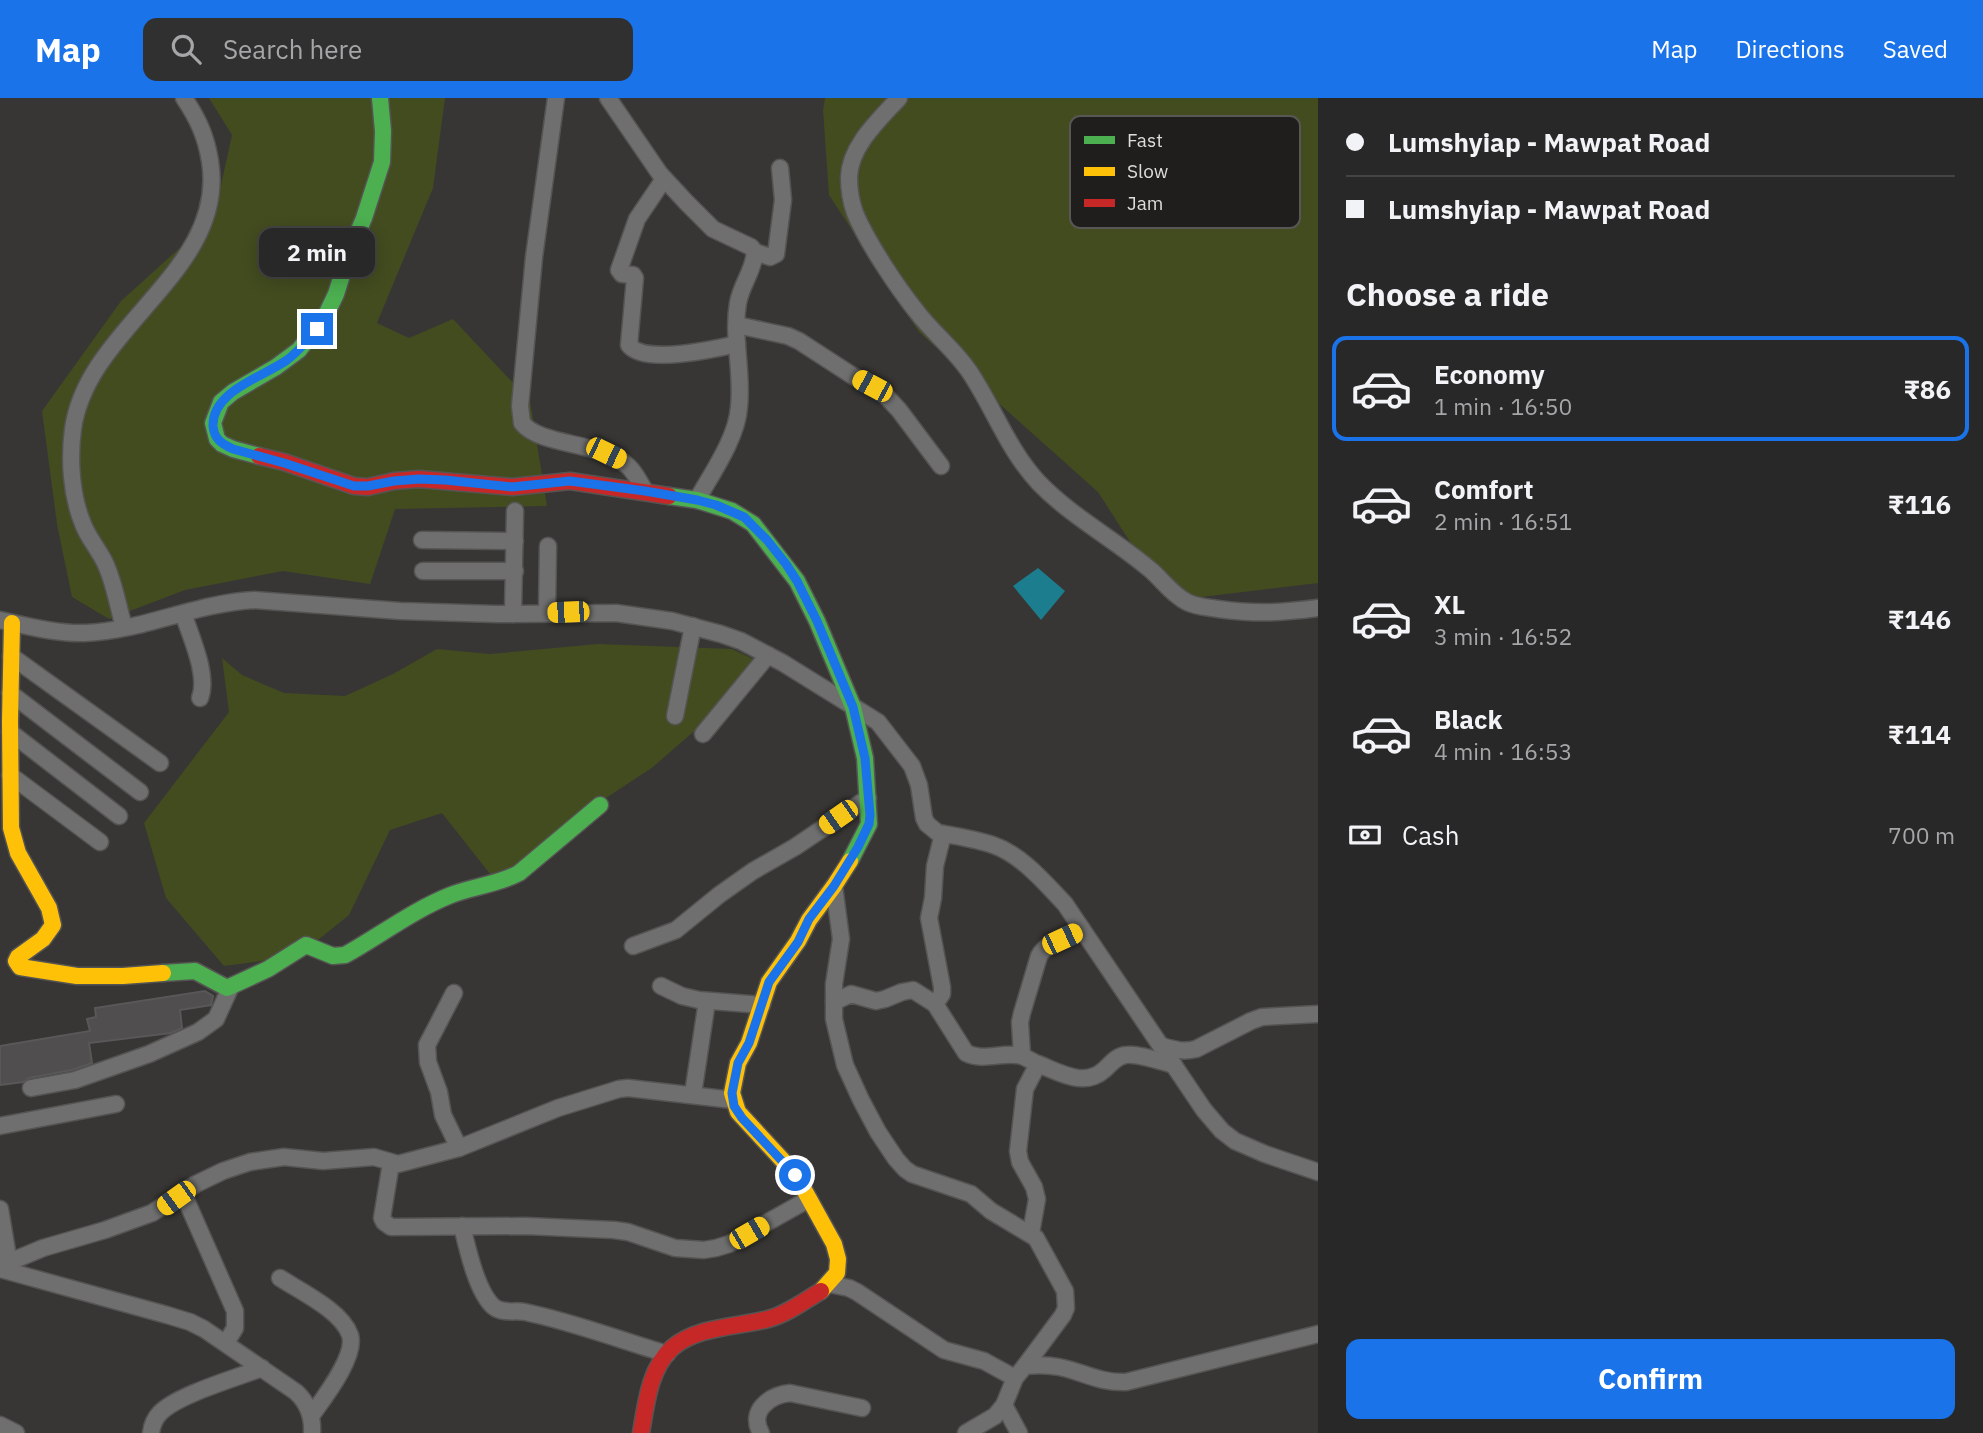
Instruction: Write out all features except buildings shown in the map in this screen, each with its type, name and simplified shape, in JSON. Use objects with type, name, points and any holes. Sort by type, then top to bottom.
[{"type":"street","points":[[124,627],[106,564],[83,525],[76,501],[73,479],[73,427],[84,393],[99,365],[175,270],[199,236],[206,219],[211,199],[212,172],[206,140],[194,112],[184,98]]},
{"type":"street","points":[[380,98],[382,162],[336,294],[326,315],[299,350],[221,402],[213,423],[218,439],[233,449],[354,486],[419,479],[512,487],[570,481],[697,500],[744,517],[767,540],[797,581],[853,707],[865,758],[869,797],[869,824],[866,833],[834,886],[809,919],[798,942],[769,982],[749,1043],[738,1063],[732,1093],[738,1112],[786,1164],[809,1199],[837,1252],[837,1273],[830,1284],[799,1305],[777,1315],[701,1333],[686,1339],[667,1354],[650,1387],[640,1433]]},
{"type":"street","points":[[556,98],[534,257],[520,406],[522,423],[531,432],[620,460],[635,475],[645,491]]},
{"type":"street","points":[[608,98],[664,179],[713,229],[751,247],[755,252],[770,257],[776,254],[783,200],[780,167]]},
{"type":"street","points":[[899,98],[875,124],[851,161],[851,198],[856,215],[900,288],[971,375],[1022,462],[1065,506],[1153,572],[1187,602],[1258,613],[1318,608]]},
{"type":"street","points":[[664,179],[637,219],[620,268],[621,273],[635,278],[629,345],[638,352],[680,354],[737,344]]},
{"type":"street","points":[[697,500],[736,426],[739,407],[737,325],[740,292],[755,252]]},
{"type":"street","points":[[737,325],[788,335],[872,386],[900,410],[941,466]]},
{"type":"street","points":[[513,614],[515,511]]},
{"type":"street","points":[[422,540],[515,541]]},
{"type":"street","points":[[547,613],[548,545]]},
{"type":"street","points":[[423,570],[515,571]]},
{"type":"street","points":[[600,804],[519,873],[506,880],[453,894],[419,909],[345,955],[333,956],[306,945],[268,969],[223,987],[195,971],[77,976],[20,967],[16,961],[18,957],[46,937],[54,922],[44,897],[21,861],[14,843],[7,721],[11,656],[6,622],[60,632],[84,633],[124,627],[232,601],[254,600],[400,611],[616,613],[693,626],[741,641],[818,684],[877,722],[907,758],[916,774],[923,818],[933,829],[1006,851],[1026,865],[1066,904],[1204,1110],[1222,1131],[1251,1149],[1318,1172]]},
{"type":"street","points":[[183,613],[202,676],[203,690],[200,698]]},
{"type":"street","points":[[675,716],[693,626]]},
{"type":"street","points":[[703,734],[768,655]]},
{"type":"street","points":[[11,656],[160,764]]},
{"type":"street","points":[[10,693],[140,792]]},
{"type":"street","points":[[7,721],[118,816]]},
{"type":"street","points":[[10,775],[100,842]]},
{"type":"street","points":[[634,946],[676,930],[753,871],[795,847],[869,797]]},
{"type":"street","points":[[935,1004],[942,994],[942,987],[929,918],[935,866],[943,834]]},
{"type":"street","points":[[834,886],[841,939],[834,984],[834,1019],[845,1065],[866,1110],[896,1159],[912,1174],[971,1194],[991,1211],[1031,1233],[1042,1246],[1065,1291],[1067,1300],[1062,1315],[1020,1372],[1004,1405],[995,1416],[966,1433]]},
{"type":"street","points":[[1022,1056],[1020,1022],[1039,956],[1049,945],[1082,929]]},
{"type":"street","points":[[31,1088],[75,1080],[149,1054],[198,1032],[216,1019],[231,986]]},
{"type":"street","points":[[661,986],[682,996],[707,1001],[762,1005]]},
{"type":"street","points":[[834,1002],[851,995],[876,1001],[913,990],[935,1004],[966,1053],[981,1057],[1022,1056],[1076,1079],[1093,1077],[1113,1061],[1126,1055],[1174,1065]]},
{"type":"street","points":[[454,993],[427,1045],[426,1054],[439,1092],[443,1115],[459,1148]]},
{"type":"street","points":[[693,1094],[707,1001]]},
{"type":"street","points":[[1162,1046],[1187,1051],[1262,1017],[1318,1014]]},
{"type":"street","points":[[1031,1233],[1037,1199],[1034,1187],[1020,1163],[1018,1151],[1025,1088],[1038,1064]]},
{"type":"street","points":[[3,1266],[43,1248],[152,1213],[196,1184],[250,1162],[284,1157],[323,1161],[374,1157],[398,1164],[459,1148],[558,1108],[619,1089],[693,1094],[733,1100]]},
{"type":"street","points":[[0,1126],[116,1104]]},
{"type":"street","points":[[391,1163],[382,1218],[386,1224],[399,1227],[614,1230],[675,1248],[704,1250],[729,1244],[809,1199]]},
{"type":"street","points":[[183,1193],[235,1311],[235,1328],[226,1343]]},
{"type":"street","points":[[0,1209],[3,1266]]},
{"type":"street","points":[[462,1226],[474,1273],[489,1302],[496,1308],[522,1311],[667,1354]]},
{"type":"street","points":[[3,1266],[190,1322],[226,1343],[296,1392],[304,1400],[311,1416],[312,1433]]},
{"type":"street","points":[[280,1278],[339,1318],[352,1343],[338,1379],[311,1416]]},
{"type":"street","points":[[830,1284],[857,1292],[944,1350],[1020,1372],[1039,1365],[1061,1368],[1110,1382],[1126,1382],[1318,1334]]},
{"type":"street","points":[[150,1433],[153,1421],[178,1400],[262,1368]]},
{"type":"street","points":[[761,1433],[757,1420],[758,1412],[779,1394],[790,1393],[862,1408]]},
{"type":"street","points":[[1004,1405],[1019,1433]]},
{"type":"street","points":[[0,1425],[16,1433]]},
{"type":"green space","points":[[209,98],[445,98],[433,188],[377,323],[409,338],[453,319],[530,401],[547,506],[395,509],[370,584],[283,571],[185,590],[109,619],[72,597],[57,524],[42,411],[121,301],[214,217],[232,135]]},
{"type":"green space","points":[[825,98],[1318,98],[1318,583],[1168,601],[1098,492],[919,332],[829,195],[823,110]]},
{"type":"green space","points":[[598,644],[732,649],[764,664],[708,719],[653,767],[597,804],[525,862],[490,874],[442,813],[390,830],[349,915],[298,956],[224,966],[166,898],[144,823],[229,712],[222,658],[242,675],[284,693],[345,696],[393,674],[437,649],[490,654]]},
{"type":"water","points":[[1038,568],[1065,591],[1041,620],[1013,586]]},
{"type":"traffic: fast","points":[[259,456],[222,444],[217,439],[213,423],[221,402],[299,350],[326,315],[364,218],[382,162],[380,98]]},
{"type":"traffic: fast","points":[[669,496],[697,500],[732,511],[753,524],[797,581],[817,621],[853,707],[865,758],[869,824],[850,861]]},
{"type":"traffic: fast","points":[[163,973],[195,971],[227,988],[268,969],[306,945],[333,956],[345,955],[437,901],[519,873],[600,805]]},
{"type":"traffic: slow","points":[[12,623],[11,828],[18,853],[49,908],[53,925],[43,939],[16,961],[20,967],[77,976],[163,973]]},
{"type":"traffic: slow","points":[[821,1291],[837,1273],[838,1259],[834,1244],[802,1186],[786,1164],[738,1112],[732,1093],[738,1063],[749,1043],[769,982],[850,861]]},
{"type":"traffic: jam","points":[[259,456],[354,486],[368,487],[419,479],[512,487],[570,481],[669,496]]},
{"type":"traffic: jam","points":[[641,1433],[653,1377],[672,1348],[705,1331],[775,1317],[821,1291]]},
{"type":"route","points":[[317,329],[299,350],[286,360],[225,397],[213,423],[214,431],[222,444],[354,486],[419,479],[512,487],[570,481],[697,500],[732,511],[753,524],[797,581],[853,707],[865,758],[870,815],[866,833],[858,847],[834,886],[809,919],[798,942],[769,982],[749,1043],[738,1063],[732,1093],[734,1106],[795,1175]]}]
